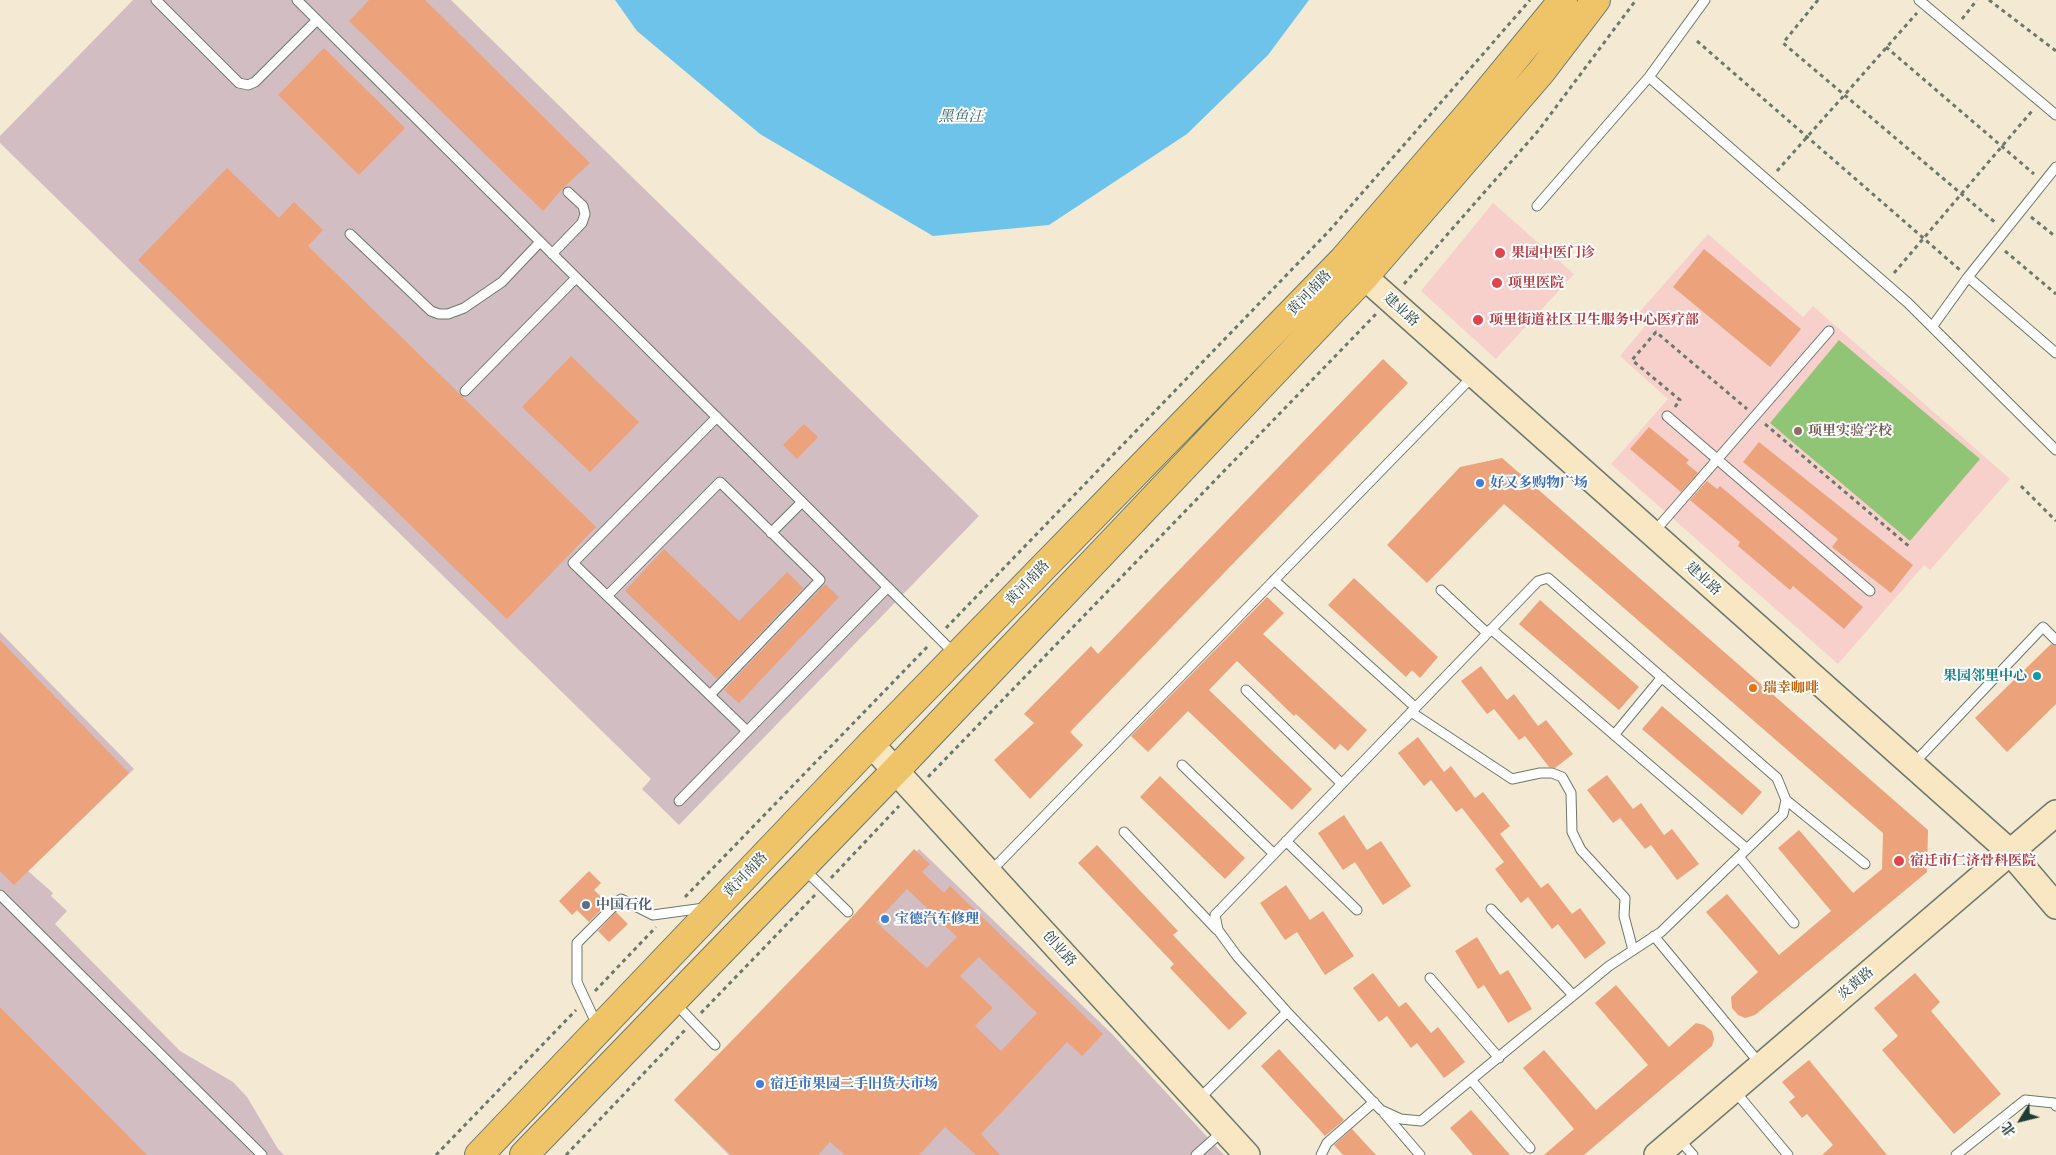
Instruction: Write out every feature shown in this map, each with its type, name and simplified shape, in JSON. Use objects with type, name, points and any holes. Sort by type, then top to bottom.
[{"type":"main road","name":"黄河南路","points":[[479,1155],[871,744],[1344,259],[1475,107],[1563,0]]},
{"type":"main road","name":"黄河南路","points":[[524,1155],[896,770],[1364,277],[1541,72],[1596,0]]},
{"type":"street","name":"建业路","points":[[1344,259],[2010,852],[2056,906]]},
{"type":"street","name":"创业路","points":[[871,744],[1247,1155]]},
{"type":"street","name":"炎黄路","points":[[1657,1155],[1685,1146],[1733,1090],[2056,813]]},
{"type":"lane","points":[[156,0],[239,83],[248,85],[255,82],[317,20]]},
{"type":"lane","points":[[297,0],[956,656]]},
{"type":"lane","points":[[1537,206],[1649,77],[1705,0]]},
{"type":"lane","points":[[1922,2],[2056,115]]},
{"type":"lane","points":[[1649,77],[1885,283],[2056,450]]},
{"type":"lane","points":[[1932,327],[1995,242],[2056,167]]},
{"type":"lane","points":[[552,254],[582,223],[585,214],[583,206],[568,192]]},
{"type":"lane","points":[[350,234],[431,311],[439,314],[448,314],[464,308],[502,282],[540,242]]},
{"type":"lane","points":[[1968,277],[2056,353]]},
{"type":"lane","points":[[465,391],[576,278]]},
{"type":"lane","points":[[1653,534],[1829,331]]},
{"type":"lane","points":[[989,873],[1474,375]]},
{"type":"lane","points":[[1667,416],[1870,591]]},
{"type":"lane","points":[[717,417],[572,563],[747,731]]},
{"type":"lane","points":[[607,596],[720,482],[820,580],[710,695]]},
{"type":"lane","points":[[771,532],[802,502]]},
{"type":"lane","points":[[1218,930],[1215,916],[1538,581],[1548,578],[1777,778],[1786,800],[1866,864]]},
{"type":"lane","points":[[1274,580],[1413,709],[1512,779],[1552,772],[1562,777],[1571,793],[1572,832],[1581,850],[1624,898],[1624,916],[1633,950]]},
{"type":"lane","points":[[679,801],[888,587]]},
{"type":"lane","points":[[1441,590],[1747,849]]},
{"type":"lane","points":[[1912,765],[2043,627],[2056,640]]},
{"type":"lane","points":[[1614,735],[1662,677]]},
{"type":"lane","points":[[1246,690],[1342,784]]},
{"type":"lane","points":[[1182,765],[1274,854]]},
{"type":"lane","points":[[1381,1110],[1401,1119],[1421,1121],[1472,1081],[1609,966],[1654,936],[1783,814],[1786,800]]},
{"type":"lane","points":[[1124,832],[1218,930],[1236,956],[1374,1102],[1420,1155]]},
{"type":"lane","points":[[1286,842],[1357,910]]},
{"type":"lane","points":[[1739,857],[1794,923]]},
{"type":"lane","points":[[802,867],[848,912]]},
{"type":"lane","points":[[0,895],[262,1155]]},
{"type":"lane","points":[[599,1030],[576,982],[577,943],[621,899],[653,915],[716,907]]},
{"type":"lane","points":[[1491,909],[1574,995]]},
{"type":"lane","points":[[1654,936],[1762,1065]]},
{"type":"lane","points":[[1430,978],[1498,1058]]},
{"type":"lane","points":[[673,1001],[715,1044]]},
{"type":"lane","points":[[1197,1100],[1288,1012]]},
{"type":"lane","points":[[1472,1081],[1530,1148]]},
{"type":"lane","points":[[1733,1090],[1788,1155]]},
{"type":"lane","points":[[1956,1155],[2025,1100],[2054,1103],[2056,1106]]},
{"type":"lane","points":[[1321,1155],[1328,1142],[1374,1102]]},
{"type":"lane","points":[[1196,1155],[1224,1130]]},
{"type":"path","points":[[436,1155],[1330,231],[1530,0]]},
{"type":"path","points":[[566,1155],[914,791],[1390,300],[1538,131],[1636,0]]},
{"type":"path","points":[[1818,0],[1783,44],[2005,231]]},
{"type":"path","points":[[1955,30],[1977,0]]},
{"type":"path","points":[[1989,0],[2056,51]]},
{"type":"path","points":[[1768,181],[1886,48],[1922,2]]},
{"type":"path","points":[[1697,40],[1968,277]]},
{"type":"path","points":[[1886,48],[2044,183]]},
{"type":"path","points":[[1885,283],[2040,102]]},
{"type":"path","points":[[2022,210],[2056,237]]},
{"type":"path","points":[[1995,242],[2056,294]]},
{"type":"path","points":[[2021,486],[2056,521]]},
{"type":"shaded area","points":[[133,0],[451,0],[979,516],[679,825],[642,789],[651,779],[0,143],[0,136]]},
{"type":"shaded area","name":"项里医院","points":[[1493,203],[1574,274],[1496,359],[1421,291]]},
{"type":"shaded area","name":"项里实验学校","points":[[1708,234],[1803,317],[1813,306],[2010,479],[1930,570],[1924,565],[1838,664],[1611,464],[1668,399],[1620,356],[1646,325],[1636,316]]},
{"type":"shaded area","points":[[0,632],[134,769],[28,871],[53,893],[51,896],[67,911],[55,924],[180,1051],[233,1082],[247,1097],[278,1149],[284,1155],[0,1155]]},
{"type":"shaded area","points":[[919,849],[1112,1034],[1224,1155],[729,1155],[676,1102]]},
{"type":"green space","points":[[1839,340],[1980,459],[1910,541],[1770,423]]},
{"type":"water","name":"黑鱼汪","points":[[615,0],[1309,0],[1268,55],[1187,134],[1049,225],[933,236],[760,134],[637,31]]},
{"type":"building","points":[[369,0],[425,0],[590,163],[564,187],[543,211],[349,21]]},
{"type":"building","points":[[324,48],[405,128],[359,175],[278,95]]},
{"type":"building","points":[[227,168],[279,218],[294,202],[323,230],[308,246],[596,527],[507,619],[138,260]]},
{"type":"building","points":[[1704,249],[1801,329],[1770,367],[1673,287]]},
{"type":"building","points":[[571,356],[639,422],[590,472],[522,407]]},
{"type":"building","points":[[1383,359],[1408,383],[1070,732],[1083,745],[1030,799],[994,760],[1034,723],[1024,714],[1091,646],[1098,654]]},
{"type":"building","points":[[804,424],[818,437],[797,459],[783,445]]},
{"type":"building","points":[[1649,427],[1689,460],[1686,463],[1698,473],[1681,492],[1630,449]]},
{"type":"building","points":[[1759,442],[1913,565],[1891,593],[1832,547],[1838,539],[1743,462]]},
{"type":"building","points":[[1502,458],[1928,830],[1927,872],[1755,1015],[1745,1018],[1738,1015],[1732,1008],[1731,997],[1758,972],[1706,912],[1727,894],[1779,955],[1831,911],[1778,848],[1799,830],[1853,893],[1882,869],[1883,833],[1504,504],[1427,583],[1387,545],[1460,467]]},
{"type":"building","points":[[1707,481],[1717,489],[1720,486],[1863,607],[1844,629],[1793,586],[1790,590],[1738,546],[1740,542],[1690,500]]},
{"type":"building","points":[[664,549],[739,621],[787,572],[803,588],[717,679],[625,591]]},
{"type":"building","points":[[1354,578],[1438,657],[1420,678],[1412,670],[1406,677],[1328,605]]},
{"type":"building","points":[[825,584],[839,597],[739,703],[724,690]]},
{"type":"building","points":[[1267,597],[1284,613],[1263,634],[1367,730],[1348,751],[1340,744],[1335,750],[1296,714],[1294,716],[1237,661],[1209,690],[1312,789],[1292,810],[1188,711],[1148,752],[1131,736]]},
{"type":"building","points":[[1540,600],[1639,687],[1619,710],[1519,624]]},
{"type":"building","points":[[0,640],[129,773],[14,885],[0,871]]},
{"type":"building","name":"果园邻里中心","points":[[2051,644],[2056,646],[2056,704],[2007,752],[1975,718]]},
{"type":"building","points":[[1481,666],[1507,700],[1514,694],[1538,726],[1546,720],[1573,754],[1555,768],[1549,767],[1525,736],[1519,740],[1494,709],[1487,714],[1461,681]]},
{"type":"building","points":[[1662,706],[1762,792],[1742,815],[1642,729]]},
{"type":"building","points":[[1418,737],[1444,772],[1451,766],[1475,798],[1483,792],[1510,826],[1500,834],[1541,888],[1548,883],[1572,914],[1580,908],[1606,943],[1585,959],[1558,924],[1552,929],[1528,897],[1521,903],[1495,869],[1504,862],[1462,808],[1456,812],[1431,780],[1424,786],[1398,753]]},
{"type":"building","points":[[1607,775],[1633,809],[1641,803],[1664,835],[1672,829],[1699,864],[1677,880],[1651,845],[1645,849],[1620,818],[1613,823],[1587,790]]},
{"type":"building","points":[[1160,776],[1245,858],[1225,879],[1140,797]]},
{"type":"building","points":[[1344,815],[1367,850],[1381,841],[1411,886],[1383,905],[1355,862],[1343,870],[1318,833]]},
{"type":"building","points":[[1097,845],[1178,931],[1173,935],[1247,1013],[1229,1030],[1170,968],[1174,964],[1078,863]]},
{"type":"building","points":[[914,849],[930,864],[922,872],[944,893],[950,886],[1103,1034],[1082,1056],[1067,1042],[981,1134],[1000,1155],[976,1155],[945,1127],[919,1155],[845,1155],[830,1142],[818,1155],[731,1155],[674,1100],[853,916]],"holes":[[[907,889],[957,937],[927,968],[876,922]],[[979,957],[1037,1013],[1001,1051],[975,1026],[993,1008],[960,976]]]},
{"type":"building","name":"中国石化","points":[[589,871],[601,883],[594,890],[608,903],[589,922],[577,910],[572,915],[559,901]]},
{"type":"building","points":[[1286,885],[1310,920],[1323,911],[1354,956],[1325,975],[1297,932],[1285,940],[1260,903]]},
{"type":"building","points":[[616,912],[628,924],[609,942],[598,931]]},
{"type":"building","points":[[1477,937],[1500,975],[1508,970],[1532,1009],[1508,1023],[1484,985],[1478,989],[1455,951]]},
{"type":"building","points":[[1373,973],[1399,1007],[1406,1002],[1431,1033],[1438,1027],[1465,1062],[1444,1078],[1417,1043],[1411,1048],[1387,1016],[1379,1022],[1353,988]]},
{"type":"building","points":[[1915,973],[1940,1002],[1931,1011],[2001,1094],[1954,1134],[1882,1050],[1898,1036],[1874,1008]]},
{"type":"building","points":[[1616,985],[1669,1047],[1696,1023],[1704,1025],[1712,1031],[1714,1039],[1712,1046],[1584,1155],[1544,1155],[1574,1129],[1523,1068],[1544,1050],[1596,1110],[1648,1065],[1595,1003]]},
{"type":"building","points":[[0,1007],[147,1155],[0,1155]]},
{"type":"building","points":[[1279,1049],[1344,1120],[1325,1136],[1261,1066]]},
{"type":"building","points":[[1809,1060],[1887,1155],[1822,1155],[1833,1145],[1807,1114],[1802,1118],[1789,1102],[1795,1097],[1782,1082]]},
{"type":"building","points":[[1471,1110],[1510,1155],[1473,1155],[1450,1128]]},
{"type":"building","points":[[1352,1129],[1376,1155],[1343,1155],[1334,1145]]},
{"type":"place","name":"果园中医门诊","points":[[1500,253]]},
{"type":"place","name":"项里医院","points":[[1497,283]]},
{"type":"place","name":"项里街道社区卫生服务中心医疗部","points":[[1478,320]]},
{"type":"place","name":"项里实验学校","points":[[1798,431]]},
{"type":"place","name":"好又多购物广场","points":[[1480,483]]},
{"type":"place","name":"果园邻里中心","points":[[2037,676]]},
{"type":"place","name":"瑞幸咖啡","points":[[1753,688]]},
{"type":"place","name":"宿迁市仁济骨科医院","points":[[1899,861]]},
{"type":"place","name":"中国石化","points":[[586,905]]},
{"type":"place","name":"宝德汽车修理","points":[[885,919]]},
{"type":"place","name":"宿迁市果园二手旧货大市场","points":[[760,1084]]}]
